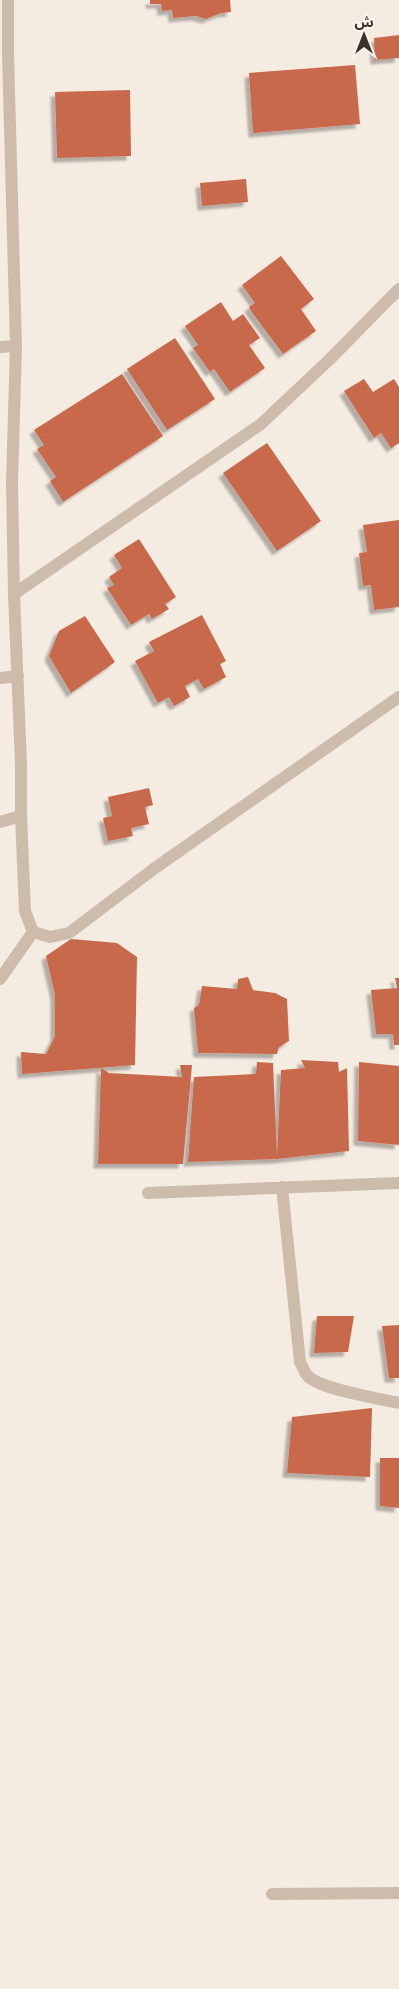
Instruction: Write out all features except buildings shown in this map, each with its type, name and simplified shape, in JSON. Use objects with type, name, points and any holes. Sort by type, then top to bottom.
[{"type":"street","points":[[8,0],[4,81],[16,346],[12,482],[14,594],[22,764],[21,816],[25,911],[33,932]]},
{"type":"street","points":[[14,594],[260,424],[329,360],[399,289]]},
{"type":"street","points":[[0,347],[16,346]]},
{"type":"street","points":[[0,678],[18,676]]},
{"type":"street","points":[[33,932],[50,937],[68,933],[163,863],[399,697]]},
{"type":"street","points":[[0,822],[21,816]]},
{"type":"street","points":[[0,979],[33,932]]},
{"type":"street","points":[[148,1193],[399,1183]]},
{"type":"street","points":[[282,1188],[300,1362],[307,1376],[329,1386],[399,1403]]},
{"type":"street","points":[[272,1894],[399,1893]]}]
